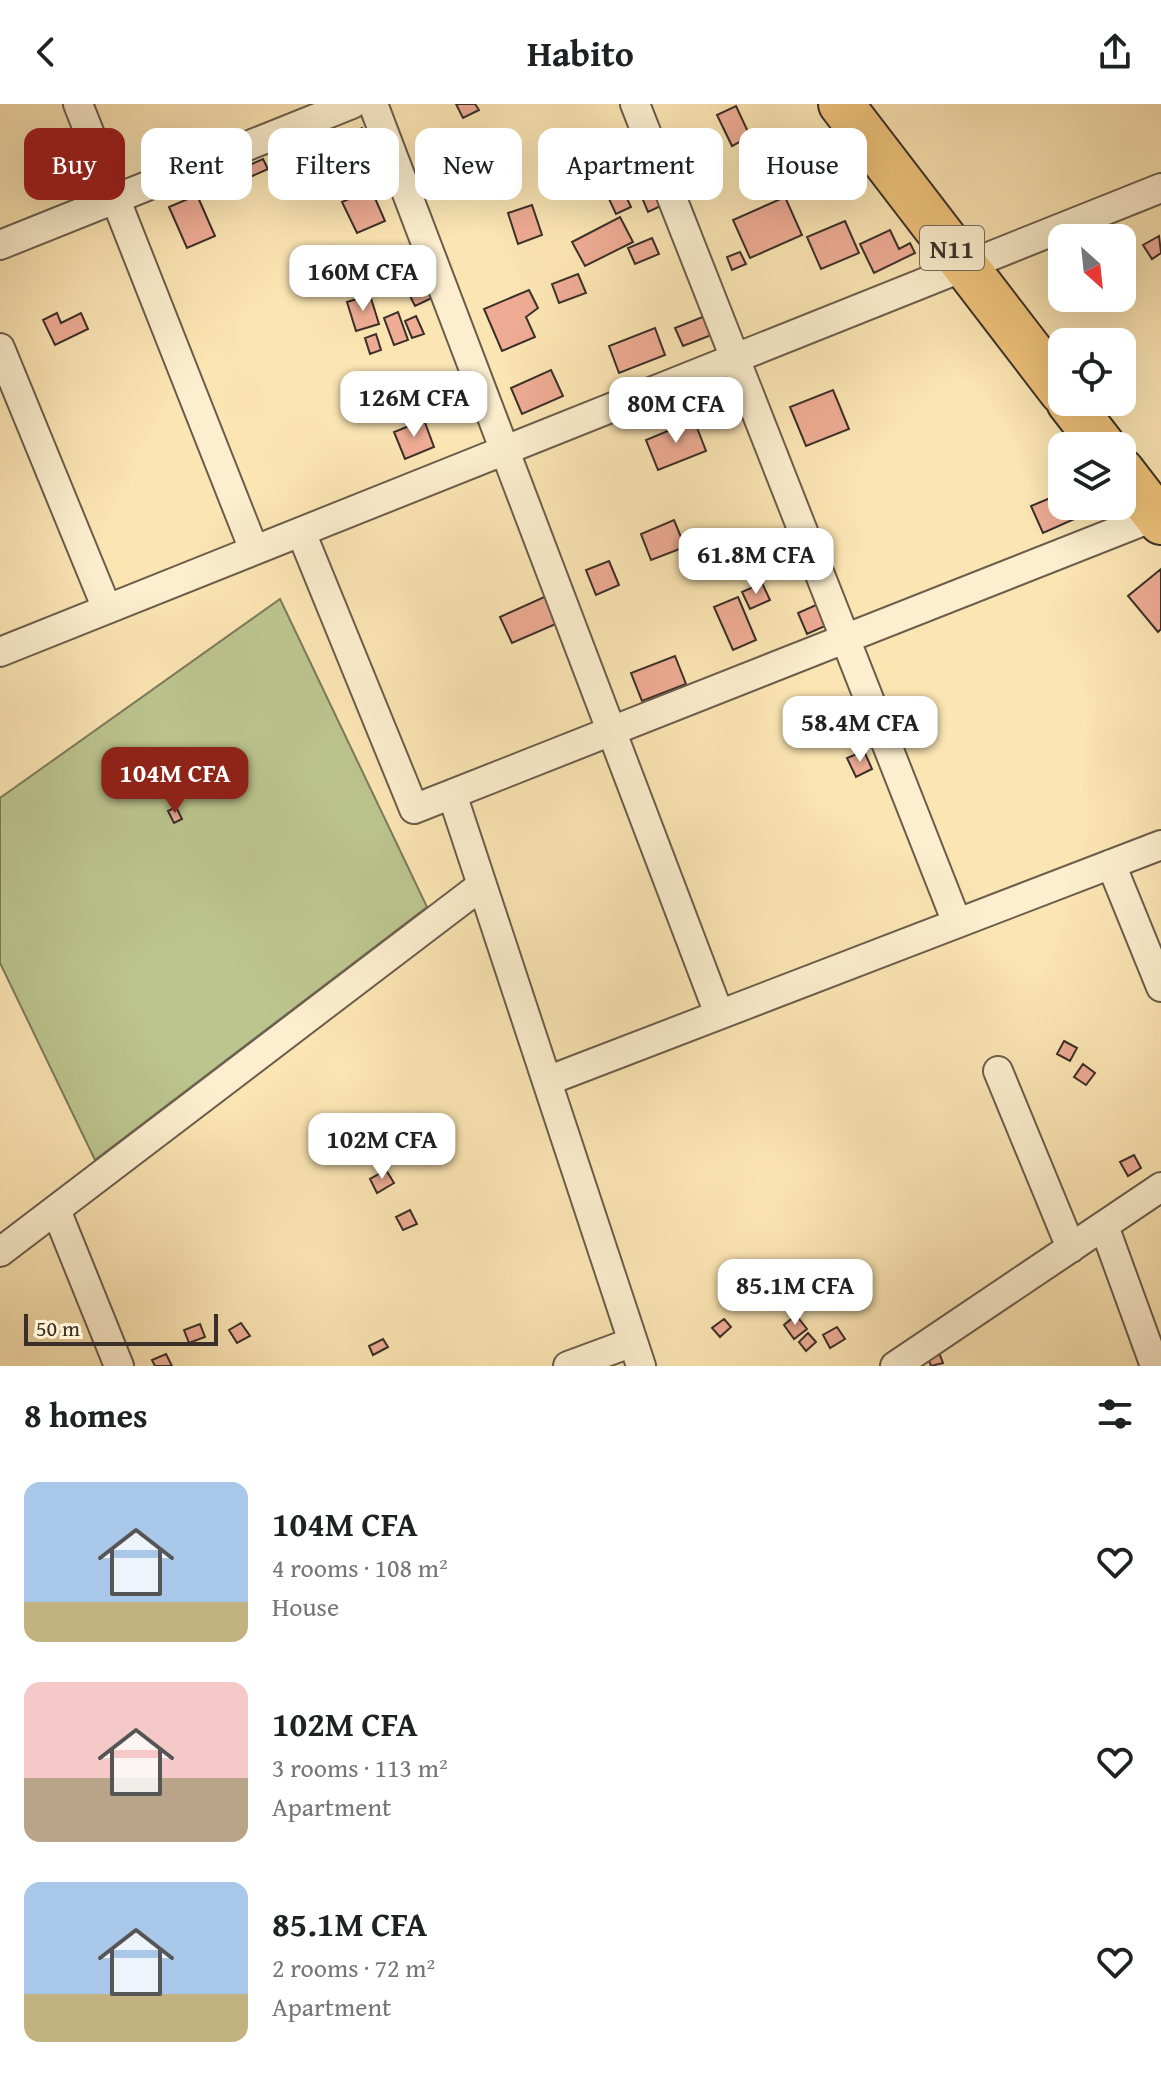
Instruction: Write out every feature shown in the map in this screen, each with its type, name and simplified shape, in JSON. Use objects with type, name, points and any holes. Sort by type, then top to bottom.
[{"type":"main road","name":"N11","points":[[841,104],[1048,374]]},
{"type":"main road","points":[[1080,416],[1092,432]]},
{"type":"main road","points":[[1136,488],[1160,517]]},
{"type":"street","points":[[78,104],[87,128]]},
{"type":"street","points":[[125,195],[352,104]]},
{"type":"street","points":[[373,104],[719,1014]]},
{"type":"street","points":[[635,104],[957,923]]},
{"type":"street","points":[[0,652],[1161,188]]},
{"type":"street","points":[[0,245],[112,200]]},
{"type":"street","points":[[115,200],[254,550]]},
{"type":"street","points":[[0,348],[107,609]]},
{"type":"street","points":[[301,532],[414,809],[1160,517]]},
{"type":"street","points":[[452,794],[637,1354],[568,1366]]},
{"type":"street","points":[[547,1081],[1161,845]]},
{"type":"street","points":[[1111,864],[1161,987]]},
{"type":"street","points":[[0,1252],[482,885]]},
{"type":"street","points":[[998,1071],[1071,1248]]},
{"type":"street","points":[[895,1366],[1161,1187]]},
{"type":"street","points":[[56,1210],[119,1366]]},
{"type":"street","points":[[1104,1226],[1155,1366]]},
{"type":"green space","points":[[280,599],[427,907],[95,1160],[0,963],[0,798]]},
{"type":"building","points":[[456,104],[475,104],[479,110],[463,118]]},
{"type":"building","points":[[736,106],[746,128],[739,128],[739,142],[732,146],[717,115]]},
{"type":"building","points":[[263,159],[268,169],[252,176],[252,164]]},
{"type":"building","points":[[185,200],[199,200],[215,236],[187,248],[169,207]]},
{"type":"building","points":[[376,200],[385,221],[357,233],[342,202]]},
{"type":"building","points":[[609,200],[628,200],[631,207],[616,214]]},
{"type":"building","points":[[643,200],[663,200],[665,204],[648,212]]},
{"type":"building","points":[[778,200],[786,200],[802,235],[750,258],[733,220]]},
{"type":"building","points":[[532,205],[542,235],[518,244],[508,213]]},
{"type":"building","points":[[620,217],[633,242],[585,266],[572,242]]},
{"type":"building","points":[[845,221],[859,253],[821,269],[807,237]]},
{"type":"building","points":[[890,230],[899,249],[910,243],[915,253],[874,273],[860,244]]},
{"type":"building","points":[[1159,236],[1161,253],[1152,259],[1143,245]]},
{"type":"building","points":[[652,238],[659,254],[635,264],[628,248]]},
{"type":"building","points":[[740,252],[746,264],[732,270],[727,257]]},
{"type":"building","points":[[357,254],[368,287],[344,295],[333,262]]},
{"type":"building","points":[[578,274],[586,293],[559,303],[552,284]]},
{"type":"building","points":[[425,275],[436,296],[415,306],[410,296],[419,292],[413,281]]},
{"type":"building","points":[[529,290],[538,308],[526,317],[535,337],[502,351],[484,309]]},
{"type":"building","points":[[370,295],[379,324],[356,331],[347,302]]},
{"type":"building","points":[[398,312],[408,340],[394,345],[384,318]]},
{"type":"building","points":[[715,312],[722,331],[683,346],[675,328]]},
{"type":"building","points":[[57,313],[61,323],[81,313],[88,329],[55,345],[43,320]]},
{"type":"building","points":[[416,316],[424,334],[412,338],[405,321]]},
{"type":"building","points":[[655,328],[665,355],[619,373],[609,346]]},
{"type":"building","points":[[376,334],[381,350],[370,354],[365,338]]},
{"type":"building","points":[[551,370],[563,396],[522,414],[511,388]]},
{"type":"building","points":[[465,377],[477,406],[451,417],[439,388]]},
{"type":"building","points":[[833,390],[849,429],[806,446],[790,407]]},
{"type":"building","points":[[424,420],[434,447],[405,459],[394,432]]},
{"type":"building","points":[[694,420],[706,451],[658,470],[646,440]]},
{"type":"building","points":[[1048,499],[1048,520],[1072,520],[1043,533],[1031,506]]},
{"type":"building","points":[[674,520],[685,547],[651,560],[641,534]]},
{"type":"building","points":[[609,561],[619,585],[596,595],[586,570]]},
{"type":"building","points":[[1161,569],[1161,629],[1158,632],[1128,596]]},
{"type":"building","points":[[762,583],[770,600],[750,609],[742,592]]},
{"type":"building","points":[[553,593],[565,620],[512,643],[500,617]]},
{"type":"building","points":[[738,597],[756,640],[733,650],[714,607]]},
{"type":"building","points":[[825,601],[834,622],[807,634],[798,613]]},
{"type":"building","points":[[675,656],[686,684],[642,701],[631,673]]},
{"type":"building","points":[[864,751],[872,769],[856,777],[847,758]]},
{"type":"building","points":[[176,807],[182,819],[174,823],[168,811]]},
{"type":"building","points":[[1064,1041],[1077,1048],[1070,1061],[1057,1054]]},
{"type":"building","points":[[1083,1064],[1095,1073],[1086,1085],[1074,1077]]},
{"type":"building","points":[[408,1134],[414,1144],[402,1152],[395,1143]]},
{"type":"building","points":[[1134,1155],[1141,1168],[1128,1176],[1120,1162]]},
{"type":"building","points":[[386,1170],[394,1183],[377,1193],[370,1179]]},
{"type":"building","points":[[410,1210],[417,1224],[403,1230],[396,1217]]},
{"type":"building","points":[[818,1283],[826,1295],[813,1303],[805,1291]]},
{"type":"building","points":[[796,1315],[807,1329],[794,1339],[784,1325]]},
{"type":"building","points":[[724,1319],[731,1327],[720,1337],[712,1328]]},
{"type":"building","points":[[241,1323],[250,1336],[237,1343],[229,1330]]},
{"type":"building","points":[[200,1324],[205,1337],[189,1343],[184,1330]]},
{"type":"building","points":[[837,1327],[845,1339],[830,1348],[823,1335]]},
{"type":"building","points":[[808,1333],[816,1342],[806,1351],[799,1342]]},
{"type":"building","points":[[383,1339],[388,1347],[373,1355],[369,1346]]},
{"type":"building","points":[[938,1350],[943,1363],[931,1366],[927,1355]]},
{"type":"building","points":[[166,1354],[172,1366],[155,1366],[152,1360]]}]
